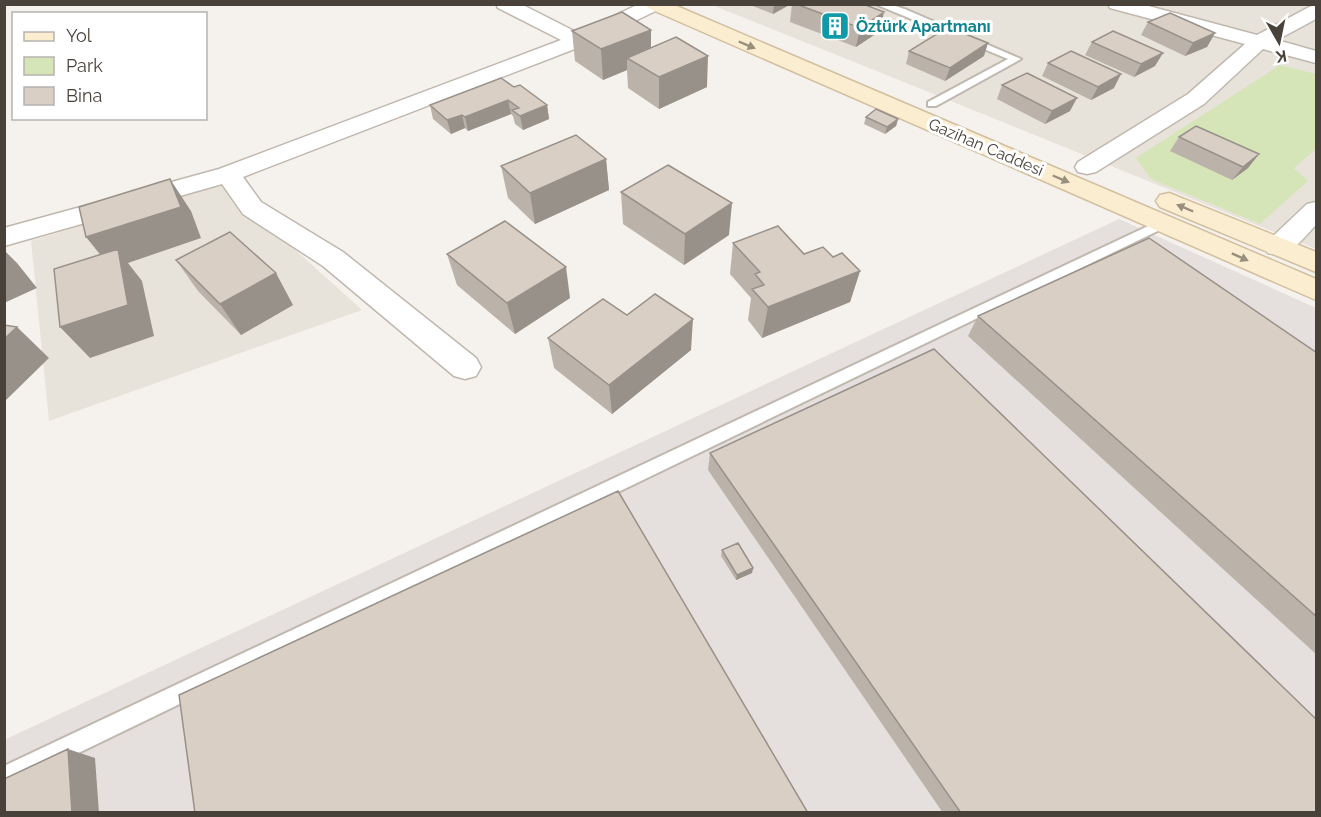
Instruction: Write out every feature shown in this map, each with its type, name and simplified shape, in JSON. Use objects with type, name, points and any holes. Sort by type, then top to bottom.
[{"type":"main road","name":"Gazihan Caddesi","points":[[655,4],[1317,290]]},
{"type":"main road","name":"Gazihan Caddesi","points":[[695,4],[1114,178]]},
{"type":"main road","points":[[1154,194],[1317,263]]},
{"type":"street","points":[[505,4],[578,41]]},
{"type":"street","points":[[4,237],[228,174],[578,41],[655,4]]},
{"type":"street","points":[[1117,4],[1317,57]]},
{"type":"street","points":[[1087,167],[1197,99],[1258,43],[1317,11]]},
{"type":"street","points":[[228,174],[252,208],[333,259],[465,367]]},
{"type":"street","points":[[1278,247],[1317,210]]},
{"type":"lane","points":[[879,4],[904,12],[1016,59],[932,104]]},
{"type":"lane","points":[[4,778],[1163,223]]},
{"type":"shaded area","points":[[712,5],[1316,5],[1316,249],[847,59]]},
{"type":"shaded area","points":[[221,183],[362,310],[49,421],[31,241]]},
{"type":"shaded area","points":[[1119,219],[1316,308],[1316,812],[5,812],[4,740]]},
{"type":"green space","points":[[1280,65],[1316,74],[1316,149],[1294,168],[1308,181],[1260,224],[1151,179],[1136,158]]},
{"type":"building","points":[[796,4],[863,4],[884,12],[860,28]]},
{"type":"building","points":[[622,12],[651,30],[601,49],[572,31]]},
{"type":"building","points":[[1170,13],[1215,33],[1193,43],[1148,22]]},
{"type":"building","points":[[948,27],[988,43],[950,68],[909,51]]},
{"type":"building","points":[[1113,31],[1163,53],[1141,64],[1092,42]]},
{"type":"building","points":[[676,37],[708,56],[659,77],[627,58]]},
{"type":"building","points":[[1071,51],[1121,74],[1098,87],[1048,63]]},
{"type":"building","points":[[1027,73],[1077,98],[1052,111],[1002,85]]},
{"type":"building","points":[[501,78],[514,87],[520,85],[547,105],[520,116],[512,110],[519,108],[508,100],[465,117],[462,115],[447,120],[430,105]]},
{"type":"building","points":[[876,109],[898,119],[887,127],[866,117]]},
{"type":"building","points":[[1196,126],[1259,154],[1243,167],[1179,137]]},
{"type":"building","points":[[576,135],[606,159],[530,193],[501,166]]},
{"type":"building","points":[[668,165],[732,203],[685,234],[621,192]]},
{"type":"building","points":[[170,179],[181,207],[86,237],[79,207]]},
{"type":"building","points":[[505,221],[566,267],[507,303],[447,254]]},
{"type":"building","points":[[778,226],[804,254],[823,247],[833,257],[842,253],[860,271],[768,307],[752,289],[764,285],[755,274],[760,272],[733,243]]},
{"type":"building","points":[[230,232],[276,273],[220,304],[176,260]]},
{"type":"building","points":[[1149,238],[1317,353],[1317,617],[978,316]]},
{"type":"building","points":[[118,249],[128,305],[60,327],[54,269]]},
{"type":"building","points":[[655,294],[693,319],[609,385],[548,338],[603,299],[627,315]]},
{"type":"building","points":[[4,325],[17,327],[4,339]]},
{"type":"building","points":[[934,349],[1317,720],[1317,813],[961,813],[710,453]]},
{"type":"building","points":[[618,491],[808,813],[195,813],[179,695]]},
{"type":"building","points":[[738,543],[753,568],[737,575],[722,550]]},
{"type":"building","points":[[68,749],[72,813],[4,813],[4,779]]},
{"type":"place","name":"Öztürk Apartmanı","points":[[835,26]]}]
